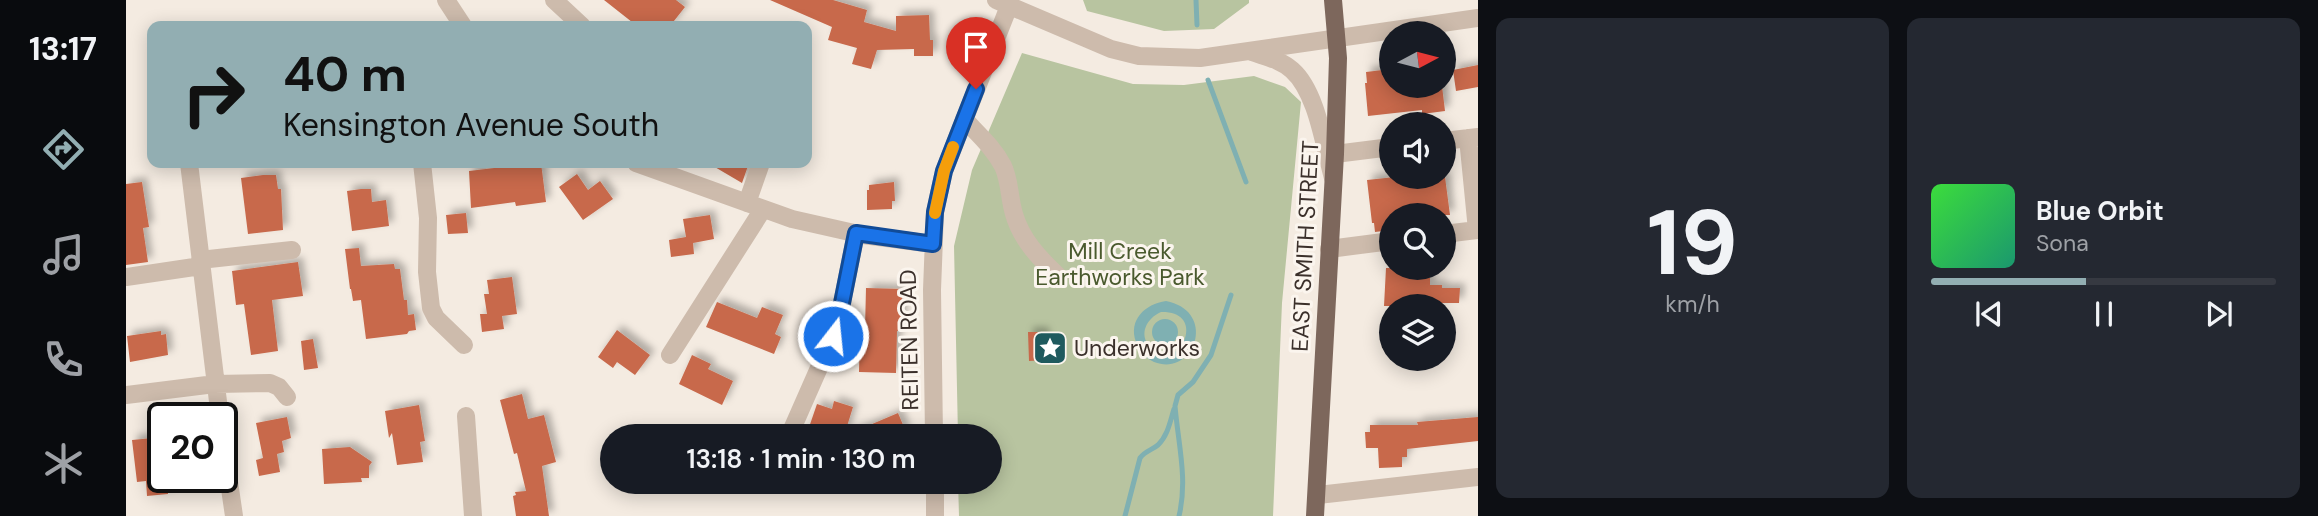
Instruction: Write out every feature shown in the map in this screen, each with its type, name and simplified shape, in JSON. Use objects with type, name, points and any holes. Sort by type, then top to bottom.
[{"type":"main road","name":"EAST SMITH STREET","points":[[1315,516],[1335,154],[1338,58],[1333,0]]},
{"type":"street","points":[[446,0],[460,21]]},
{"type":"street","points":[[554,0],[577,21]]},
{"type":"street","points":[[1003,3],[1111,49],[1139,56],[1200,58],[1478,18]]},
{"type":"street","name":"REITEN ROAD","points":[[934,424],[935,212],[944,171],[1003,3]]},
{"type":"street","points":[[1249,51],[1280,62],[1301,80],[1311,99],[1334,182]]},
{"type":"street","points":[[964,119],[990,145],[1002,165],[1009,183],[1018,227],[1039,259],[1058,276]]},
{"type":"street","points":[[1456,233],[1477,230],[1473,138]]},
{"type":"street","points":[[1335,154],[1379,149]]},
{"type":"street","points":[[190,168],[218,402]]},
{"type":"street","points":[[423,168],[428,218],[427,272],[431,309],[436,318],[464,345]]},
{"type":"street","points":[[650,168],[792,219],[856,233],[933,244]]},
{"type":"street","points":[[670,355],[755,206],[760,168]]},
{"type":"street","points":[[794,424],[833,336],[856,233]]},
{"type":"street","points":[[1329,249],[1379,243]]},
{"type":"street","points":[[126,277],[292,250]]},
{"type":"street","points":[[126,395],[215,384],[270,383],[279,387],[287,397]]},
{"type":"street","points":[[466,416],[473,516]]},
{"type":"street","points":[[1318,495],[1478,477]]},
{"type":"street","points":[[231,493],[234,516]]},
{"type":"street","points":[[935,494],[936,516]]},
{"type":"green space","points":[[1083,0],[1249,0],[1249,3],[1214,29],[1164,31],[1087,11]]},
{"type":"green space","name":"Mill Creek Earthworks Park","points":[[1022,53],[1133,84],[1184,85],[1254,76],[1285,87],[1301,102],[1282,303],[1273,516],[959,516],[958,494],[1002,494],[1002,424],[958,424],[954,246],[972,170]]},
{"type":"water","points":[[1166,301],[1182,307],[1192,317],[1196,329],[1195,341],[1190,352],[1180,361],[1168,364],[1154,362],[1145,356],[1137,345],[1134,334],[1136,320],[1145,309]],"holes":[[[1161,312],[1176,314],[1184,321],[1184,341],[1170,354],[1160,354],[1146,342],[1146,327],[1148,322]]]},
{"type":"water","points":[[1165,319],[1174,323],[1178,332],[1174,341],[1165,345],[1156,341],[1152,332],[1156,323]]},
{"type":"building","points":[[604,0],[676,0],[685,7],[674,21],[631,21]]},
{"type":"building","points":[[770,0],[833,0],[867,10],[864,22],[896,31],[896,16],[929,15],[933,56],[914,56],[914,49],[877,50],[871,69],[852,64],[857,48],[828,40],[832,27]]},
{"type":"building","points":[[1478,65],[1478,87],[1456,91],[1456,69]]},
{"type":"building","points":[[1379,70],[1379,98],[1443,98],[1445,111],[1379,112],[1379,115],[1368,116],[1366,72]]},
{"type":"building","points":[[542,168],[546,202],[516,206],[515,202],[471,208],[469,171]]},
{"type":"building","points":[[716,168],[747,168],[742,183]]},
{"type":"building","points":[[577,174],[588,190],[600,181],[613,199],[583,220],[559,187]]},
{"type":"building","points":[[276,175],[278,189],[281,189],[283,230],[248,234],[241,178]]},
{"type":"building","points":[[1379,179],[1379,189],[1447,189],[1448,203],[1379,203],[1379,232],[1375,232],[1367,180]]},
{"type":"building","points":[[142,182],[149,227],[143,228],[148,262],[126,265],[126,184]]},
{"type":"building","points":[[894,182],[895,201],[892,201],[892,209],[867,210],[869,185]]},
{"type":"building","points":[[371,189],[372,202],[386,200],[389,226],[352,231],[347,191]]},
{"type":"building","points":[[466,213],[468,233],[448,234],[446,215]]},
{"type":"building","points":[[710,215],[714,239],[693,243],[694,254],[671,257],[669,240],[686,237],[683,219]]},
{"type":"building","points":[[359,248],[361,266],[394,264],[395,269],[400,269],[404,300],[407,300],[408,315],[414,314],[416,330],[407,334],[366,339],[361,300],[353,301],[350,289],[345,249]]},
{"type":"building","points":[[298,262],[303,296],[272,300],[278,351],[251,355],[244,304],[236,305],[232,271]]},
{"type":"building","points":[[512,277],[517,314],[502,316],[504,329],[482,332],[480,314],[487,314],[484,294],[489,294],[487,280]]},
{"type":"building","points":[[1385,280],[1430,280],[1430,285],[1460,288],[1459,303],[1456,303],[1456,294],[1385,294]]},
{"type":"building","points":[[866,288],[902,289],[902,331],[897,331],[896,373],[859,372],[860,329],[865,329]]},
{"type":"building","points":[[717,302],[757,318],[762,307],[783,315],[775,334],[781,337],[774,354],[706,327]]},
{"type":"building","points":[[617,330],[650,355],[635,375],[617,362],[613,368],[598,357]]},
{"type":"building","points":[[161,331],[161,335],[166,334],[168,355],[130,362],[127,336]]},
{"type":"building","points":[[1028,332],[1044,332],[1046,360],[1029,361]]},
{"type":"building","points":[[313,339],[318,368],[304,370],[301,341]]},
{"type":"building","points":[[692,355],[711,364],[708,369],[733,381],[722,405],[679,384]]},
{"type":"building","points":[[522,394],[528,419],[544,415],[556,462],[542,466],[549,516],[516,516],[513,496],[516,495],[515,492],[526,491],[500,400]]},
{"type":"building","points":[[834,401],[853,407],[848,424],[810,424],[817,404],[832,409]]},
{"type":"building","points":[[419,405],[425,441],[420,442],[423,462],[397,465],[385,411]]},
{"type":"building","points":[[898,413],[903,424],[872,424]]},
{"type":"building","points":[[287,417],[291,438],[282,441],[284,452],[277,454],[280,472],[259,476],[256,460],[263,458],[256,423]]},
{"type":"building","points":[[1478,417],[1478,441],[1407,449],[1407,457],[1402,457],[1402,467],[1379,468],[1378,448],[1366,448],[1365,432],[1370,432],[1370,425],[1418,425],[1417,422]]},
{"type":"building","points":[[147,439],[147,493],[168,494],[147,496],[146,481],[137,482],[132,440]]},
{"type":"building","points":[[350,447],[372,462],[369,466],[369,478],[361,478],[362,482],[324,484],[322,449]]},
{"type":"waterway","points":[[1196,0],[1197,25]]},
{"type":"waterway","points":[[1208,80],[1246,182]]},
{"type":"waterway","points":[[1179,516],[1183,488],[1175,406],[1178,395],[1193,382],[1211,355],[1231,295]]},
{"type":"waterway","points":[[1125,516],[1140,458],[1161,441],[1174,409]]},
{"type":"slow traffic","points":[[935,213],[944,171],[953,147]]},
{"type":"place","name":"Underworks","points":[[1050,348]]},
{"type":"route","points":[[833,336],[856,233],[933,244],[935,212],[944,171],[976,89]]}]
